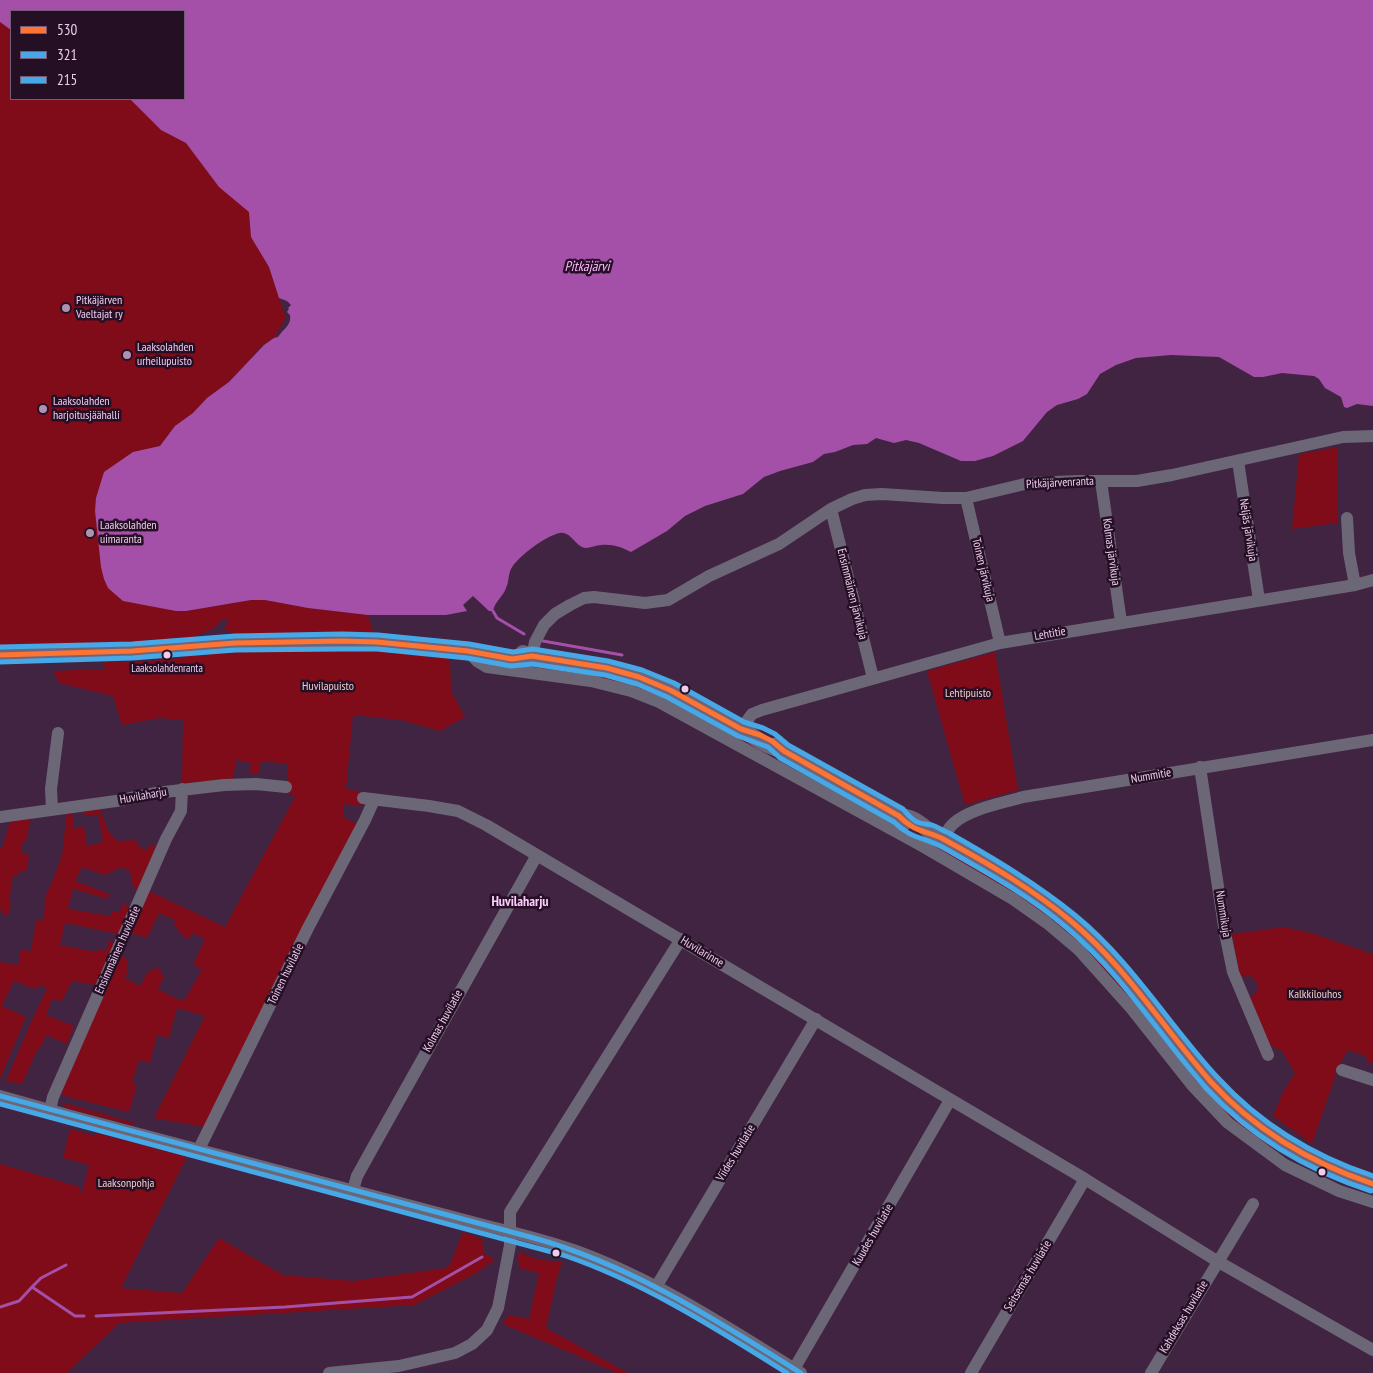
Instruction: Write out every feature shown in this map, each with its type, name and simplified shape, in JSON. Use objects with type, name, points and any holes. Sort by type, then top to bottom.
[{"type":"main road","points":[[0,655],[132,651],[235,643],[377,642],[491,654],[507,650],[607,668],[639,677],[675,692],[741,729],[757,742],[784,751],[899,816],[911,818],[921,823],[937,836],[1044,900],[1073,922],[1095,943],[1145,998],[1195,1063],[1226,1097],[1255,1124],[1279,1142],[1325,1167],[1373,1184]]},
{"type":"street","name":"Pitkäjärvenranta","points":[[532,656],[535,642],[544,626],[555,614],[584,598],[594,597],[645,603],[668,600],[709,576],[779,544],[831,509],[865,495],[882,494],[966,498],[1029,483],[1054,481],[1137,481],[1238,461],[1343,437],[1373,436]]},
{"type":"street","name":"Neljäs järvikuja","points":[[1238,461],[1259,600]]},
{"type":"street","name":"Kolmas järvikuja","points":[[1101,481],[1121,622]]},
{"type":"street","name":"Toinen järvikuja","points":[[966,498],[1000,643]]},
{"type":"street","name":"Ensimmäinen järvikuja","points":[[831,509],[873,678]]},
{"type":"street","points":[[1347,518],[1349,553],[1355,585]]},
{"type":"street","name":"Lehtitie","points":[[741,729],[752,714],[762,710],[1000,643],[1355,585],[1373,580]]},
{"type":"street","points":[[468,651],[487,668],[591,681],[631,691],[658,702],[1013,899],[1047,923],[1079,950],[1124,1000],[1212,1108],[1247,1138],[1285,1165],[1339,1191],[1373,1202]]},
{"type":"street","points":[[52,809],[51,789],[58,733]]},
{"type":"street","name":"Nummitie","points":[[924,848],[952,824],[972,812],[1023,796],[1373,740]]},
{"type":"street","name":"Nummikuja","points":[[1200,767],[1225,933],[1234,972],[1268,1055]]},
{"type":"street","name":"Huvilaharju","points":[[0,817],[116,801],[182,789],[240,784],[286,788]]},
{"type":"street","name":"Ensimmäinen huvilatie","points":[[50,1110],[53,1097],[166,839],[181,811],[182,789]]},
{"type":"street","name":"Huvilarinne","points":[[368,799],[458,811],[486,825],[1085,1179],[1218,1261],[1373,1350]]},
{"type":"street","name":"Toinen huvilatie","points":[[199,1149],[308,928],[365,820],[368,799]]},
{"type":"street","name":"Kolmas huvilatie","points":[[353,1190],[364,1162],[537,855]]},
{"type":"street","points":[[329,1373],[399,1366],[455,1353],[472,1344],[487,1330],[498,1308],[509,1252],[510,1212],[681,939]]},
{"type":"street","name":"Viides huvilatie","points":[[656,1287],[816,1019]]},
{"type":"street","points":[[1342,1070],[1373,1080]]},
{"type":"street","points":[[0,1096],[509,1232],[531,1236],[578,1252],[685,1302],[798,1371]]},
{"type":"street","name":"Kuudes huvilatie","points":[[798,1371],[950,1100]]},
{"type":"street","name":"Seitsemäs huvilatie","points":[[971,1373],[1085,1179]]},
{"type":"street","name":"Kahdeksas huvilatie","points":[[1151,1373],[1253,1204]]},
{"type":"green space","name":"Laaksolahden urheilupuisto","points":[[0,0],[10,10],[10,100],[185,99],[215,108],[286,318],[274,338],[263,345],[229,382],[175,426],[160,446],[152,448],[100,487],[96,498],[95,511],[100,548],[123,601],[186,611],[251,600],[265,600],[308,608],[368,615],[374,635],[342,633],[230,633],[224,629],[229,621],[222,619],[214,628],[194,637],[125,644],[0,651]]},
{"type":"green space","points":[[1338,447],[1337,523],[1292,529],[1299,454]]},
{"type":"green space","name":"Huvilapuisto","points":[[323,648],[417,653],[450,658],[451,691],[465,717],[440,731],[401,720],[353,715],[346,789],[363,792],[362,806],[344,804],[343,817],[362,826],[205,1127],[154,1118],[205,1016],[177,1008],[169,1038],[157,1035],[150,1063],[139,1060],[132,1083],[137,1085],[129,1112],[64,1096],[61,1093],[121,955],[128,960],[126,964],[129,965],[125,978],[140,986],[149,970],[153,971],[155,967],[162,971],[161,974],[164,977],[158,989],[179,1000],[185,999],[202,969],[193,965],[205,939],[192,933],[189,939],[183,936],[174,925],[175,920],[159,913],[147,938],[128,932],[147,890],[225,927],[296,795],[286,794],[287,764],[263,761],[260,763],[260,774],[250,773],[251,763],[236,760],[233,780],[182,783],[183,720],[159,718],[122,725],[113,696],[59,683],[53,671],[105,669],[103,661],[151,661],[199,653]]},
{"type":"green space","name":"Lehtipuisto","points":[[995,652],[1018,790],[965,805],[927,671]]},
{"type":"green space","points":[[515,663],[595,672],[639,685],[691,709],[758,746],[755,753],[655,698],[515,668]]},
{"type":"green space","points":[[100,809],[108,831],[117,841],[135,840],[141,848],[146,850],[151,844],[159,848],[139,891],[133,886],[129,869],[119,868],[105,875],[82,867],[75,881],[109,894],[108,899],[73,889],[68,909],[111,916],[112,911],[120,912],[122,903],[131,908],[119,934],[65,923],[60,945],[97,952],[99,949],[106,951],[109,940],[114,943],[96,985],[72,981],[62,1001],[52,999],[46,1015],[74,1026],[67,1044],[46,1035],[22,1084],[6,1081],[47,988],[39,985],[35,989],[14,981],[2,1006],[26,1017],[0,1079],[0,962],[18,965],[21,949],[31,951],[36,920],[44,921],[45,897],[62,855],[67,811],[72,812],[74,829],[84,826],[87,846],[103,842],[98,814],[85,816],[83,810]]},
{"type":"green space","points":[[31,818],[26,841],[22,844],[22,853],[29,856],[26,872],[19,870],[18,876],[13,875],[9,914],[4,915],[0,909],[0,848],[2,849],[10,822]]},
{"type":"green space","points":[[934,845],[961,857],[1035,902],[1085,941],[1273,1144],[1269,1151],[1216,1106],[1101,967]]},
{"type":"green space","name":"Kalkkilouhos","points":[[1284,927],[1311,933],[1373,954],[1373,1062],[1368,1064],[1366,1056],[1348,1050],[1339,1065],[1312,1144],[1273,1116],[1282,1094],[1295,1073],[1282,1051],[1270,1045],[1248,998],[1258,988],[1254,979],[1250,976],[1240,977],[1232,934]]},
{"type":"green space","points":[[65,1103],[135,1123],[131,1125],[64,1107]]},
{"type":"green space","name":"Laaksonpohja","points":[[70,1129],[96,1136],[96,1133],[187,1157],[121,1288],[182,1293],[219,1238],[283,1275],[353,1281],[446,1268],[450,1264],[463,1232],[482,1239],[484,1253],[495,1260],[475,1274],[414,1305],[119,1323],[67,1373],[0,1373],[0,1164],[80,1187],[79,1191],[82,1192],[89,1165],[63,1158]]},
{"type":"green space","points":[[521,1252],[546,1261],[562,1262],[546,1328],[628,1373],[617,1373],[503,1324],[508,1315],[529,1319],[539,1273],[519,1268],[518,1255]]},
{"type":"water","name":"Pitkäjärvi","points":[[0,0],[1373,0],[1373,406],[1357,404],[1347,408],[1344,407],[1341,397],[1325,388],[1319,379],[1314,376],[1282,373],[1254,377],[1219,357],[1171,355],[1136,358],[1116,365],[1100,374],[1087,394],[1078,399],[1057,405],[1047,412],[1023,441],[993,456],[975,461],[961,461],[919,443],[906,440],[894,443],[876,438],[867,444],[853,445],[824,454],[813,462],[764,477],[743,494],[705,506],[685,516],[667,531],[631,552],[609,545],[582,547],[567,534],[560,533],[554,535],[533,547],[514,564],[510,571],[505,591],[495,604],[493,611],[489,611],[473,596],[463,605],[467,611],[446,615],[368,615],[308,608],[265,600],[251,600],[176,611],[123,601],[108,588],[101,567],[95,511],[96,498],[104,472],[133,452],[160,446],[175,426],[229,382],[264,345],[278,337],[290,322],[290,315],[287,312],[291,305],[279,298],[269,267],[251,237],[249,212],[219,187],[186,143],[161,130],[131,100],[185,100],[185,10],[10,10],[10,29],[0,22]]},
{"type":"waterway","points":[[493,611],[497,618],[524,634]]},
{"type":"waterway","points":[[543,641],[622,655]]},
{"type":"waterway","points":[[96,1316],[285,1307],[412,1297],[482,1257]]},
{"type":"waterway","points":[[32,1287],[41,1278],[66,1265]]},
{"type":"waterway","points":[[0,1307],[19,1301],[32,1287],[75,1316],[84,1316]]},
{"type":"transit line","name":"215","points":[[0,647],[132,644],[235,636],[378,635],[469,644],[513,652],[533,649],[608,661],[642,670],[674,683],[744,722],[775,734],[788,745],[903,809],[915,821],[932,825],[949,833],[1046,893],[1076,916],[1115,953],[1200,1058],[1252,1110],[1309,1149],[1373,1176]]},
{"type":"transit line","name":"530","points":[[0,655],[132,651],[235,643],[377,642],[468,651],[512,659],[532,656],[607,668],[639,677],[670,690],[741,729],[772,741],[784,751],[899,816],[910,826],[962,849],[1042,899],[1072,922],[1110,959],[1194,1062],[1228,1100],[1266,1130],[1306,1155],[1350,1176],[1373,1184]]},
{"type":"transit line","name":"321","points":[[0,662],[132,658],[235,650],[377,649],[467,658],[511,666],[532,664],[605,675],[637,684],[667,697],[738,736],[768,747],[780,758],[894,822],[906,832],[937,844],[1038,905],[1067,928],[1105,965],[1189,1068],[1223,1106],[1261,1137],[1281,1150],[1325,1173],[1371,1191]]},
{"type":"transit line","points":[[0,1096],[570,1249],[605,1263],[672,1296],[737,1333],[801,1373]]},
{"type":"transit line","points":[[0,1104],[563,1255],[622,1278],[650,1292],[706,1323],[787,1373]]},
{"type":"place","name":"Pitkäjärven Vaeltajat ry","points":[[66,308]]},
{"type":"place","name":"Laaksolahden urheilupuisto","points":[[127,355]]},
{"type":"place","name":"Laaksolahden harjoitusjäähalli","points":[[43,409]]},
{"type":"place","name":"Laaksolahden uimaranta","points":[[90,533]]},
{"type":"place","name":"Laaksolahdenranta","points":[[167,655]]},
{"type":"district","name":"Huvilaharju","points":[[520,902]]}]
